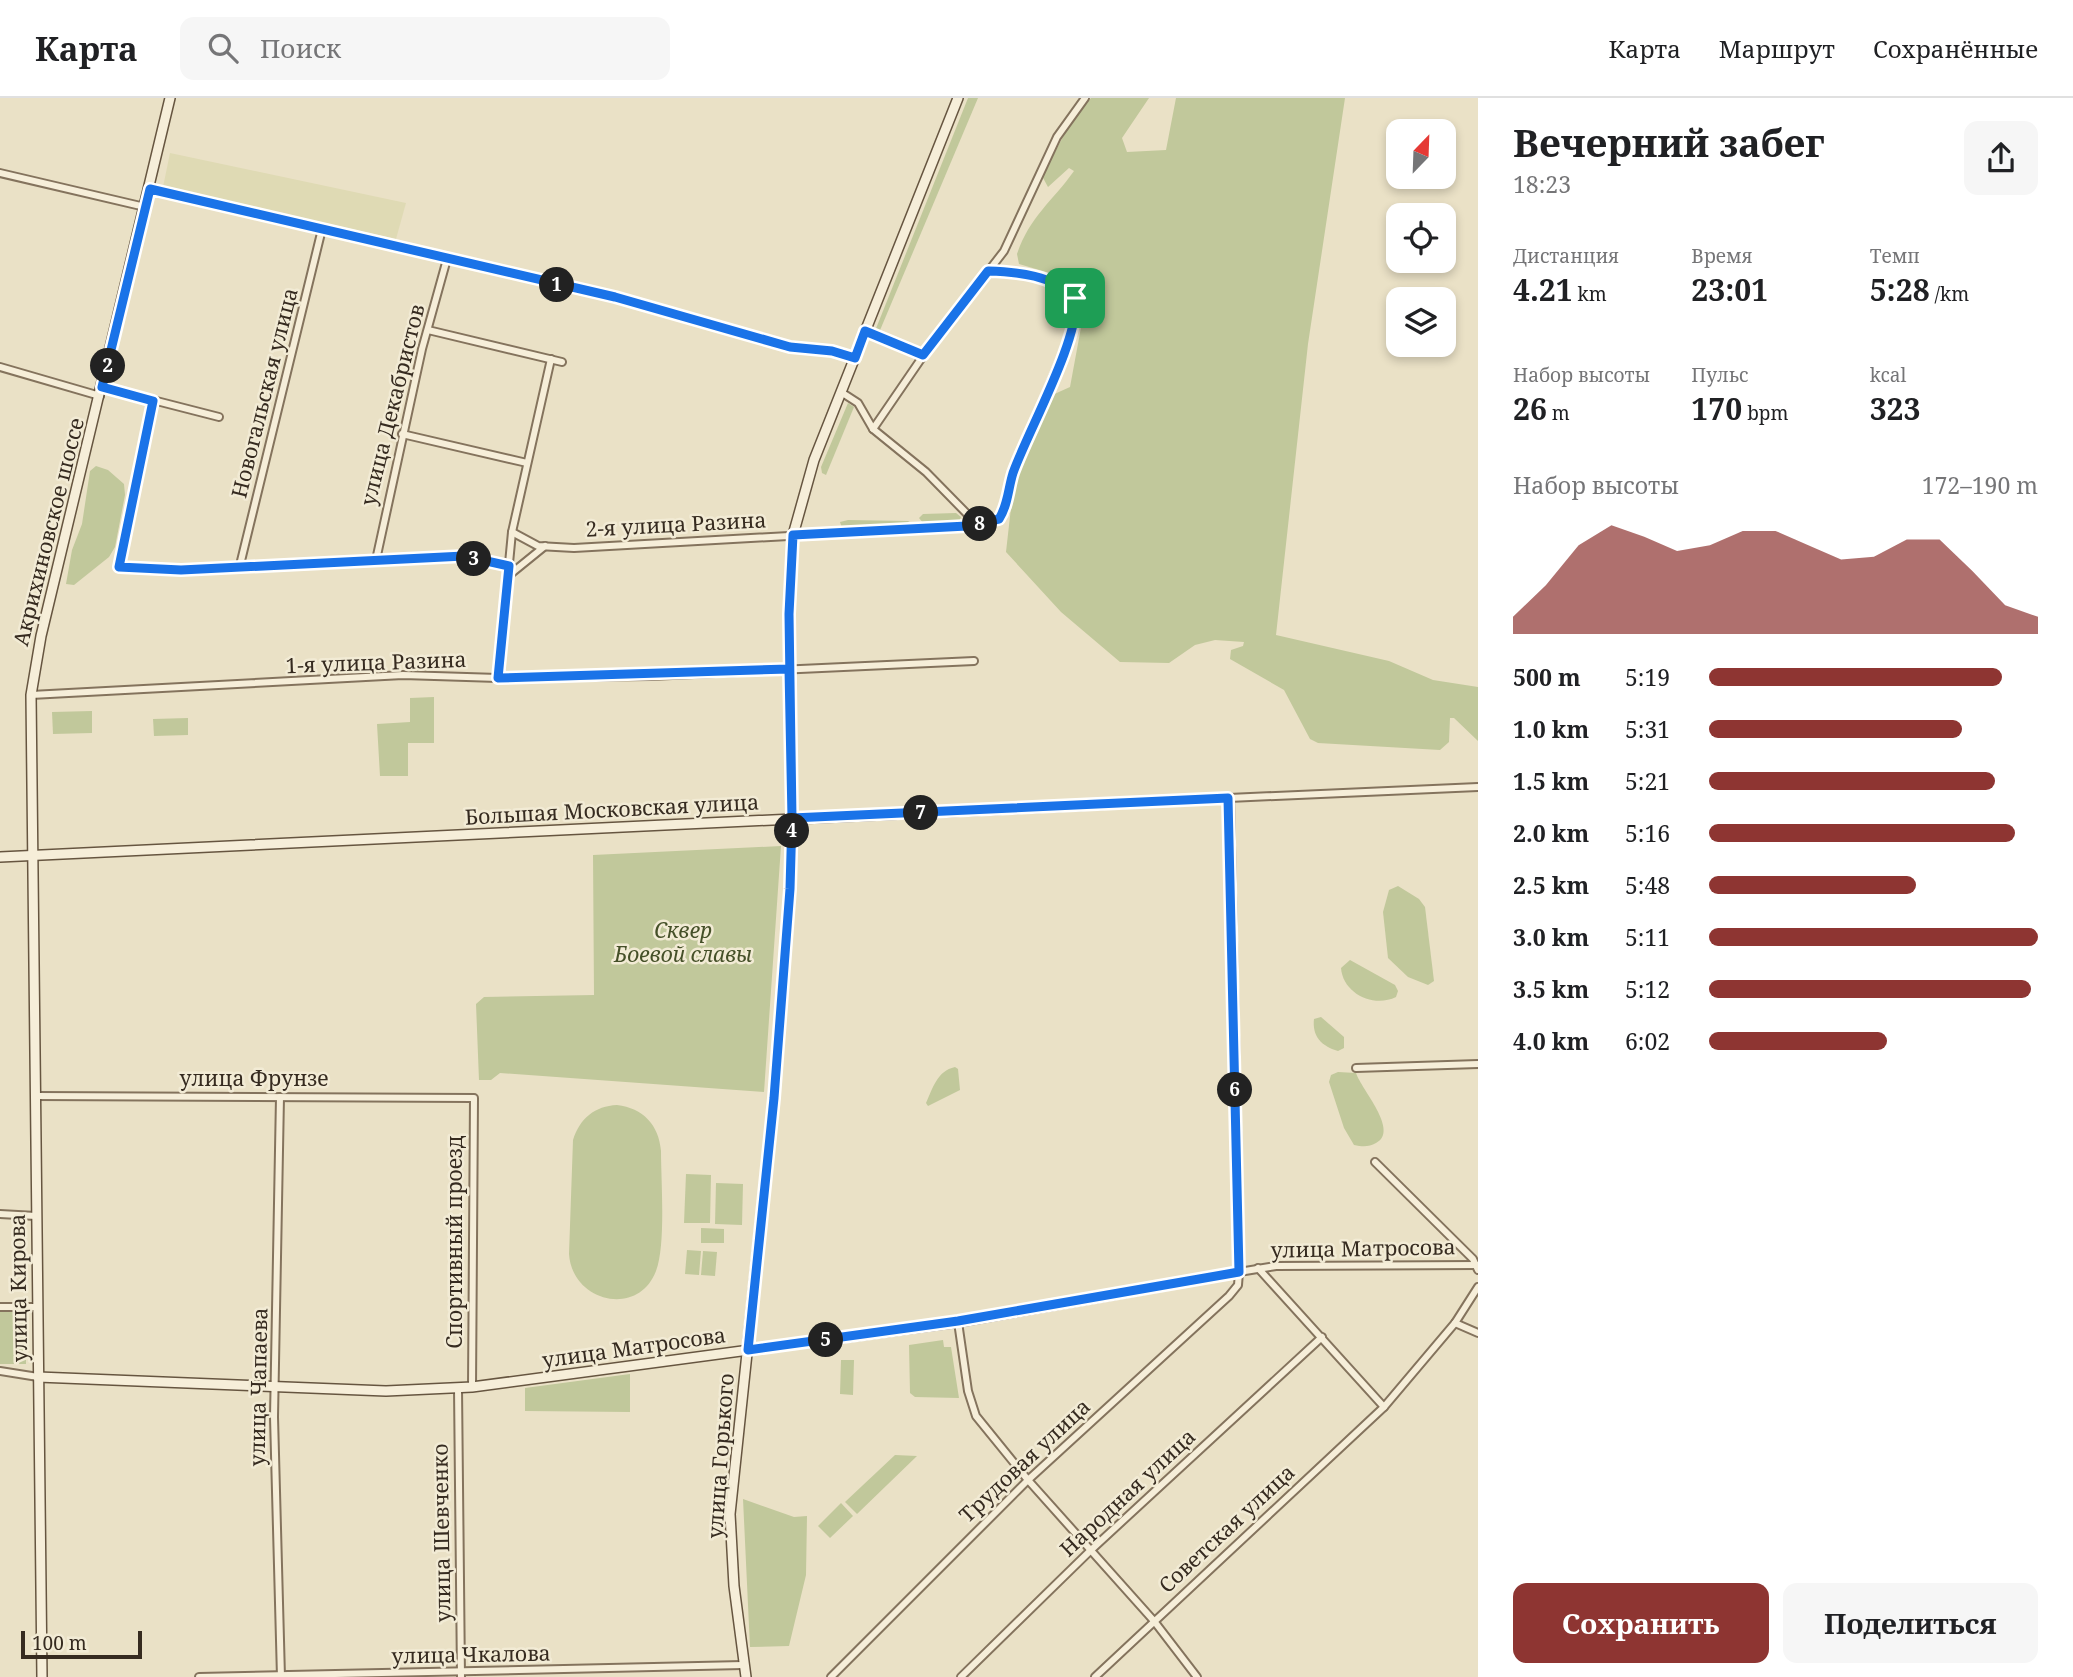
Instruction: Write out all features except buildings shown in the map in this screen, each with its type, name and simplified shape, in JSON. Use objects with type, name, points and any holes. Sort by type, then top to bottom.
[{"type":"street","name":"Акрихиновское шоссе","points":[[32,856],[32,695],[41,636],[170,98]]},
{"type":"street","name":"улица Горького","points":[[746,1677],[730,1514],[780,1035],[792,818],[789,669],[793,535],[806,482],[958,98]]},
{"type":"street","points":[[873,429],[923,355],[1008,243],[1057,137],[1085,98]]},
{"type":"street","points":[[0,173],[145,208]]},
{"type":"street","points":[[150,189],[615,297],[790,347],[832,351],[855,358]]},
{"type":"street","name":"Новогальская улица","points":[[240,565],[322,229]]},
{"type":"street","name":"улица Декабристов","points":[[376,560],[402,434],[447,259]]},
{"type":"street","points":[[841,392],[858,403],[873,429],[926,472],[977,524],[999,519],[1004,511],[1012,476],[1074,327],[1077,308],[1075,298],[1065,288],[1014,272],[988,271]]},
{"type":"street","points":[[428,330],[562,362]]},
{"type":"street","points":[[865,331],[923,355]]},
{"type":"street","points":[[498,678],[512,532],[551,359]]},
{"type":"street","points":[[0,367],[219,417]]},
{"type":"street","points":[[153,401],[119,567],[181,570],[464,556],[509,566]]},
{"type":"street","points":[[402,434],[527,463]]},
{"type":"street","name":"2-я улица Разина","points":[[512,532],[545,546],[605,547],[977,524]]},
{"type":"street","points":[[508,576],[545,546]]},
{"type":"street","name":"1-я улица Разина","points":[[32,695],[403,675],[498,678],[974,661]]},
{"type":"street","name":"Большая Московская улица","points":[[0,857],[1478,787]]},
{"type":"street","points":[[1228,798],[1239,1272]]},
{"type":"street","name":"улица Кирова","points":[[32,856],[42,1677]]},
{"type":"street","points":[[1356,1068],[1478,1064]]},
{"type":"street","name":"улица Фрунзе","points":[[35,1096],[474,1098]]},
{"type":"street","name":"улица Чапаева","points":[[280,1097],[275,1388],[281,1675]]},
{"type":"street","name":"Спортивный проезд","points":[[472,1387],[474,1098]]},
{"type":"street","points":[[1375,1162],[1478,1267]]},
{"type":"street","points":[[0,1214],[36,1216]]},
{"type":"street","name":"улица Матросова","points":[[0,1371],[38,1377],[275,1388],[386,1391],[458,1388],[958,1321],[1258,1268],[1380,1264],[1478,1267]]},
{"type":"street","points":[[1258,1268],[1384,1407]]},
{"type":"street","name":"Трудовая улица","points":[[831,1677],[1028,1480],[1229,1296],[1238,1285],[1239,1272]]},
{"type":"street","name":"Советская улица","points":[[1095,1677],[1384,1407],[1455,1324],[1478,1287]]},
{"type":"street","points":[[0,1307],[37,1307]]},
{"type":"street","points":[[958,1321],[971,1405],[985,1428],[1154,1621],[1196,1677]]},
{"type":"street","points":[[1455,1324],[1478,1333]]},
{"type":"street","name":"Народная улица","points":[[961,1677],[1091,1550],[1322,1337]]},
{"type":"street","name":"улица Шевченко","points":[[458,1388],[461,1675]]},
{"type":"street","name":"улица Чкалова","points":[[199,1677],[461,1675],[743,1665]]},
{"type":"shaded area","points":[[170,153],[406,203],[396,239],[163,187]]},
{"type":"green space","points":[[968,98],[978,98],[878,335],[875,331]]},
{"type":"green space","points":[[1091,98],[1149,98],[1122,138],[1127,152],[1166,150],[1176,98],[1345,98],[1308,344],[1276,635],[1389,661],[1433,680],[1478,687],[1478,741],[1454,718],[1450,718],[1449,742],[1440,750],[1318,743],[1310,739],[1284,690],[1230,659],[1231,650],[1243,646],[1244,642],[1215,640],[1195,645],[1169,663],[1120,662],[1061,612],[1006,552],[1014,481],[1050,396],[1070,387],[1087,295],[1084,288],[1063,277],[1019,264],[1017,254],[1028,229],[1074,171],[1069,168],[1048,187],[1042,176],[1071,122]]},
{"type":"green space","points":[[848,403],[854,407],[826,475],[822,473],[821,467]]},
{"type":"green space","points":[[96,466],[108,470],[124,484],[125,495],[115,547],[109,557],[74,585],[66,584],[72,550],[82,524],[90,471]]},
{"type":"green space","points":[[956,513],[961,517],[959,522],[924,524],[919,518],[923,514]]},
{"type":"green space","points":[[848,520],[911,523],[909,526],[842,528],[840,522]]},
{"type":"green space","points":[[434,697],[434,743],[408,743],[408,776],[380,776],[377,724],[410,722],[410,698]]},
{"type":"green space","points":[[92,711],[92,733],[53,734],[52,712]]},
{"type":"green space","points":[[188,718],[188,735],[154,736],[153,719]]},
{"type":"green space","name":"Сквер Боевой славы","points":[[781,846],[764,1092],[500,1073],[491,1080],[479,1080],[476,1004],[484,997],[594,995],[593,855]]},
{"type":"green space","points":[[1398,886],[1419,899],[1425,907],[1434,981],[1428,985],[1408,977],[1388,958],[1383,912],[1389,890]]},
{"type":"green space","points":[[1350,960],[1395,985],[1398,991],[1396,997],[1369,1000],[1353,992],[1343,977],[1341,968]]},
{"type":"green space","points":[[1321,1017],[1344,1037],[1344,1048],[1338,1051],[1319,1040],[1314,1019]]},
{"type":"green space","points":[[955,1067],[958,1069],[960,1090],[928,1106],[926,1103],[936,1081],[944,1072]]},
{"type":"green space","points":[[1338,1072],[1356,1073],[1377,1110],[1384,1129],[1382,1137],[1376,1143],[1354,1145],[1344,1128],[1329,1082],[1331,1075]]},
{"type":"green space","points":[[617,1105],[642,1114],[657,1133],[661,1151],[662,1195],[661,1246],[656,1271],[647,1286],[635,1295],[621,1299],[593,1293],[581,1284],[573,1270],[569,1254],[573,1140],[580,1125],[589,1115],[602,1108]]},
{"type":"green space","points":[[686,1174],[711,1175],[710,1223],[684,1223]]},
{"type":"green space","points":[[716,1183],[743,1184],[742,1225],[715,1224]]},
{"type":"green space","points":[[701,1228],[724,1229],[724,1243],[701,1243]]},
{"type":"green space","points":[[687,1250],[701,1251],[699,1275],[685,1274]]},
{"type":"green space","points":[[703,1251],[717,1252],[715,1276],[701,1275]]},
{"type":"green space","points":[[26,1310],[26,1364],[0,1364],[0,1311]]},
{"type":"green space","points":[[943,1340],[944,1347],[951,1347],[959,1398],[915,1397],[910,1393],[909,1345]]},
{"type":"green space","points":[[841,1360],[854,1360],[853,1395],[840,1394]]},
{"type":"green space","points":[[630,1374],[630,1412],[525,1411],[525,1388]]},
{"type":"green space","points":[[895,1455],[917,1456],[857,1514],[845,1502]]},
{"type":"green space","points":[[743,1499],[794,1517],[807,1516],[806,1575],[789,1646],[750,1647]]},
{"type":"green space","points":[[841,1503],[853,1516],[830,1538],[818,1526]]},
{"type":"route","points":[[1075,298],[1065,288],[1045,280],[1014,272],[988,271],[923,355],[865,331],[855,358],[832,351],[790,347],[615,297],[150,189],[102,387],[153,401],[119,567],[181,570],[464,556],[509,566],[498,678],[650,676],[789,669],[792,818],[790,889],[786,910],[780,1035],[748,1350],[958,1321],[1239,1272],[1228,798],[792,818],[789,614],[793,535],[967,526],[999,519],[1004,511],[1012,476],[1074,327],[1077,308],[1075,298]]}]
